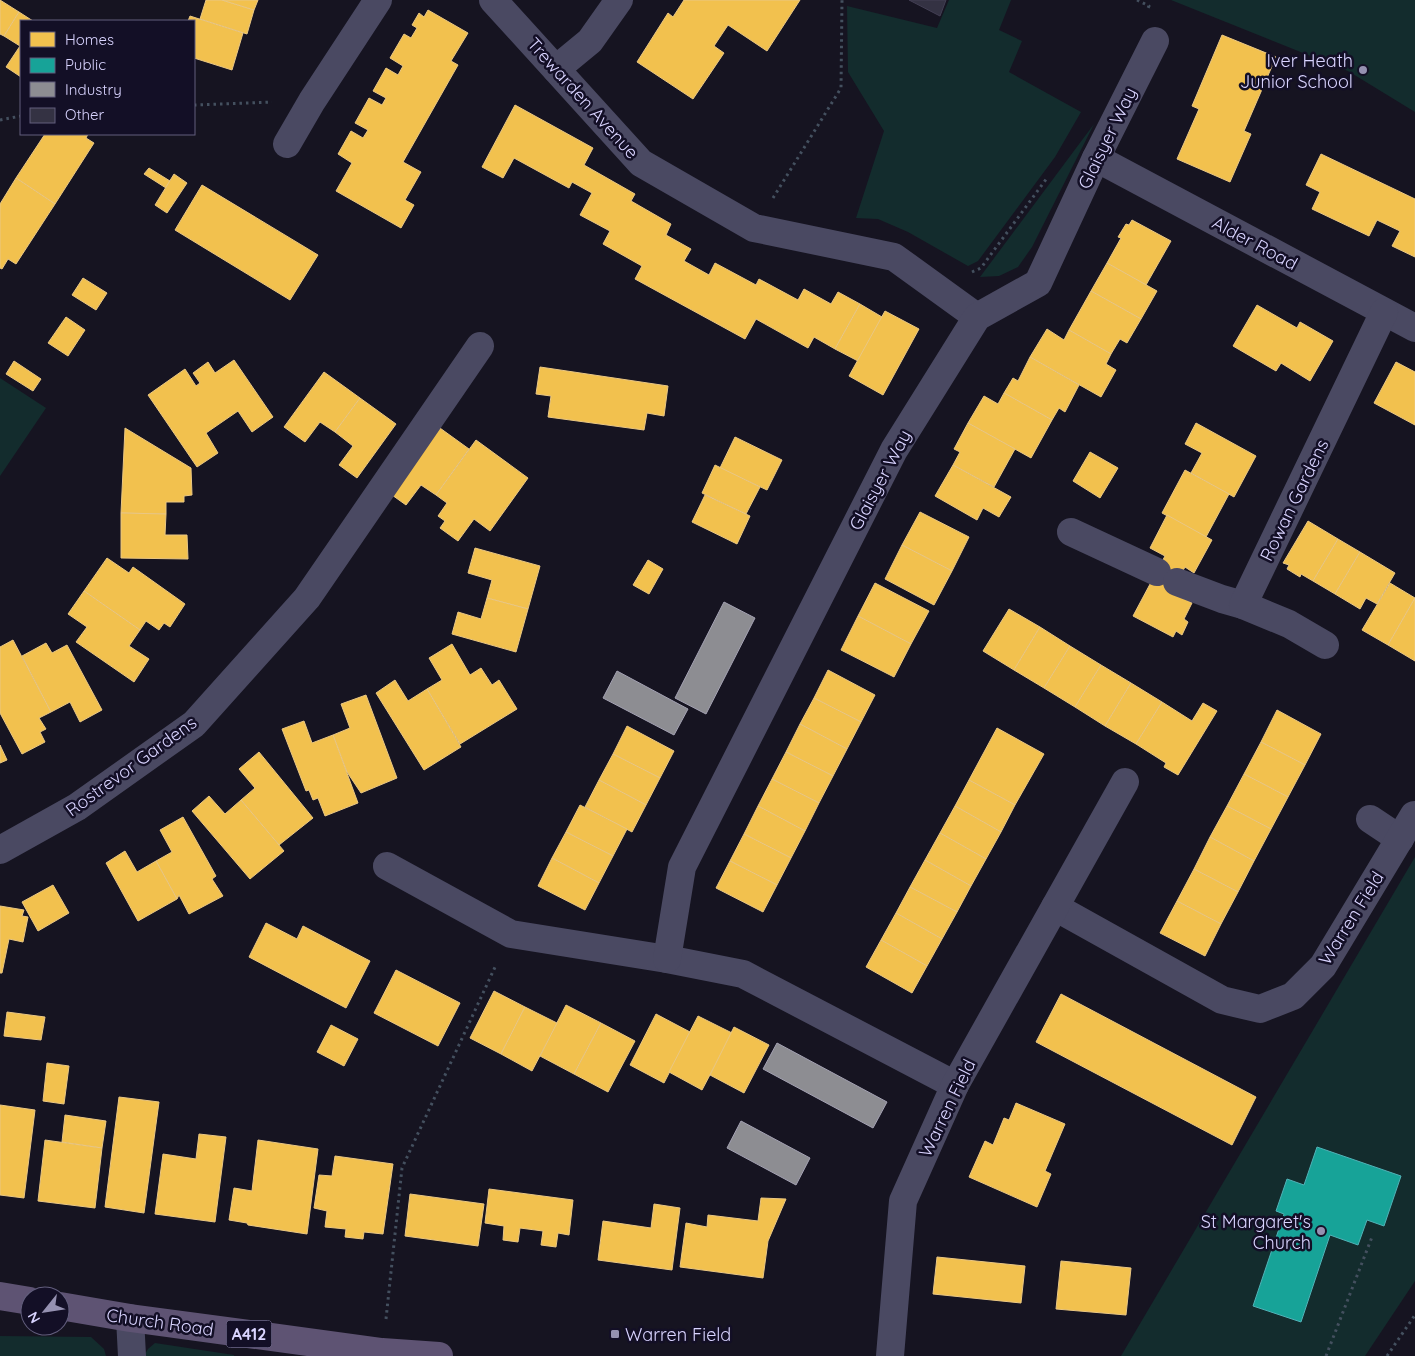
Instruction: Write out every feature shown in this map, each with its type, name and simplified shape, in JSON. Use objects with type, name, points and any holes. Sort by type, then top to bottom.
[{"type":"main road","points":[[0,1296],[20,1299]]},
{"type":"main road","name":"Church Road","points":[[70,1308],[130,1318],[382,1352],[439,1356]]},
{"type":"street","points":[[287,144],[312,101],[378,0]]},
{"type":"street","name":"Trewarden Avenue","points":[[493,0],[641,163],[754,228],[894,257],[977,317]]},
{"type":"street","points":[[556,69],[590,41],[619,0]]},
{"type":"street","name":"Glaisyer Way","points":[[666,959],[682,867],[894,450],[977,317],[1038,283],[1096,158],[1155,41]]},
{"type":"street","name":"Alder Road","points":[[1096,158],[1415,328]]},
{"type":"street","name":"Rowan Gardens","points":[[1243,606],[1384,312]]},
{"type":"street","name":"Rostrevor Gardens","points":[[0,850],[78,808],[194,724],[307,598],[480,346]]},
{"type":"street","points":[[1071,532],[1167,577],[1289,624],[1325,645]]},
{"type":"street","name":"Warren Field","points":[[890,1356],[903,1201],[955,1085],[1126,782]]},
{"type":"street","name":"Warren Field","points":[[1054,907],[1222,1000],[1260,1008],[1293,996],[1323,966],[1414,816]]},
{"type":"street","points":[[1370,819],[1400,839]]},
{"type":"street","points":[[387,866],[511,934],[666,959],[743,974],[955,1085]]},
{"type":"street","points":[[130,1318],[132,1356]]},
{"type":"path","points":[[754,228],[841,88],[842,0]]},
{"type":"path","points":[[195,104],[312,101]]},
{"type":"path","points":[[0,120],[20,116]]},
{"type":"path","points":[[967,270],[972,272],[981,268],[1051,172]]},
{"type":"path","points":[[773,197],[783,200]]},
{"type":"path","points":[[382,1352],[402,1168],[511,934]]},
{"type":"path","points":[[1326,1356],[1372,1238]]},
{"type":"path","points":[[1387,1356],[1415,1315]]},
{"type":"green space","points":[[949,0],[1011,0],[999,30],[1022,41],[1009,72],[1081,112],[1055,157],[978,261],[968,266],[908,232],[878,219],[856,218],[884,131],[848,72],[847,6],[937,28]]},
{"type":"green space","name":"Iver Heath Junior School","points":[[1171,0],[1415,0],[1415,112],[1348,71]]},
{"type":"green space","points":[[1094,124],[1032,247],[1018,267],[999,276],[980,277]]},
{"type":"green space","points":[[0,378],[46,408],[0,476]]},
{"type":"green space","points":[[1415,857],[1415,1281],[1365,1356],[1121,1356]]},
{"type":"green space","points":[[0,1336],[91,1337],[104,1349],[106,1356],[0,1356]]},
{"type":"green space","points":[[155,1343],[234,1355],[234,1356],[144,1356]]},
{"type":"building: Homes","points":[[0,0],[19,12],[4,36],[0,34]]},
{"type":"building: Homes","points":[[206,0],[222,0],[254,10],[247,34],[200,19]]},
{"type":"building: Homes","points":[[222,0],[258,0],[254,10]]},
{"type":"building: Homes","points":[[684,0],[800,0],[767,51],[728,25],[714,46],[724,53],[693,99],[637,62],[668,13],[673,17]]},
{"type":"building: Homes","points":[[428,10],[468,33],[451,61],[458,65],[403,162],[421,172],[405,200],[414,205],[401,228],[336,191],[352,163],[338,154],[351,131],[363,138],[368,130],[355,123],[369,98],[382,105],[386,98],[373,91],[386,68],[398,75],[403,66],[390,58],[404,34],[411,38],[417,28],[412,25],[419,13],[424,17]]},
{"type":"building: Homes","points":[[19,12],[31,20],[20,20],[20,46],[4,36]]},
{"type":"building: Homes","points":[[190,16],[243,33],[232,70],[195,58],[195,20],[188,20]]},
{"type":"building: Homes","points":[[1222,35],[1276,57],[1244,131],[1251,134],[1230,182],[1177,159],[1199,109],[1192,106]]},
{"type":"building: Homes","points":[[20,46],[20,76],[6,67]]},
{"type":"building: Homes","points":[[515,105],[593,148],[584,165],[635,194],[631,201],[671,224],[666,235],[691,249],[684,261],[709,275],[715,263],[756,285],[759,279],[798,300],[804,289],[831,304],[838,292],[860,304],[835,349],[814,337],[808,348],[756,319],[745,339],[635,279],[642,266],[603,244],[610,231],[580,215],[592,193],[572,182],[569,188],[514,158],[503,178],[482,167]]},
{"type":"building: Homes","points":[[44,135],[88,135],[86,138],[94,143],[55,204],[16,178]]},
{"type":"building: Homes","points":[[1321,154],[1415,199],[1415,257],[1392,246],[1400,231],[1377,220],[1369,236],[1312,209],[1320,192],[1306,185]]},
{"type":"building: Homes","points":[[149,168],[170,181],[166,188],[144,174]]},
{"type":"building: Homes","points":[[174,174],[187,183],[167,213],[155,205]]},
{"type":"building: Homes","points":[[16,178],[55,204],[16,264],[8,259],[2,269],[0,268],[0,204]]},
{"type":"building: Homes","points":[[202,185],[318,255],[290,300],[175,230]]},
{"type":"building: Homes","points":[[1132,220],[1171,241],[1146,285],[1107,263],[1121,238],[1118,237],[1126,224],[1129,225]]},
{"type":"building: Homes","points":[[1107,263],[1157,291],[1141,319],[1091,291]]},
{"type":"building: Homes","points":[[83,278],[107,293],[96,310],[72,295]]},
{"type":"building: Homes","points":[[1091,291],[1141,319],[1127,343],[1120,339],[1111,354],[1069,330]]},
{"type":"building: Homes","points":[[860,304],[882,317],[858,361],[835,349]]},
{"type":"building: Homes","points":[[1257,305],[1297,328],[1300,322],[1333,341],[1310,381],[1281,363],[1276,371],[1233,346]]},
{"type":"building: Homes","points":[[885,311],[919,329],[883,395],[849,376]]},
{"type":"building: Homes","points":[[66,317],[85,330],[68,356],[48,343]]},
{"type":"building: Homes","points":[[1047,329],[1064,340],[1069,330],[1111,354],[1106,364],[1116,370],[1101,397],[1030,357]]},
{"type":"building: Homes","points":[[1030,357],[1079,385],[1065,412],[1059,408],[1052,420],[1004,393],[1013,378],[1018,381]]},
{"type":"building: Homes","points":[[234,360],[273,417],[252,432],[238,411],[206,433],[218,453],[197,467],[148,395],[185,369],[196,386],[200,383],[193,373],[208,362],[215,373]]},
{"type":"building: Homes","points":[[14,361],[41,379],[33,391],[6,374]]},
{"type":"building: Homes","points":[[1396,362],[1415,372],[1415,425],[1374,403]]},
{"type":"building: Homes","points":[[540,367],[668,386],[664,416],[647,413],[644,430],[548,417],[551,396],[536,394]]},
{"type":"building: Homes","points":[[324,372],[360,398],[335,432],[320,422],[305,442],[284,427]]},
{"type":"building: Homes","points":[[1004,393],[1052,420],[1031,458],[968,423],[984,396],[998,404]]},
{"type":"building: Homes","points":[[360,398],[396,424],[357,478],[339,465],[353,446],[335,432]]},
{"type":"building: Homes","points":[[433,423],[469,449],[436,495],[421,485],[406,505],[385,490]]},
{"type":"building: Homes","points":[[968,423],[1015,449],[994,487],[953,465],[960,452],[954,449]]},
{"type":"building: Homes","points":[[1196,423],[1256,456],[1234,497],[1191,473],[1202,453],[1185,444]]},
{"type":"building: Homes","points":[[125,428],[191,468],[192,495],[184,496],[184,502],[166,502],[166,514],[121,513]]},
{"type":"building: Homes","points":[[735,437],[782,460],[767,490],[720,468]]},
{"type":"building: Homes","points":[[476,440],[528,478],[490,531],[474,519],[458,541],[440,528],[445,521],[438,516],[447,503],[436,495]]},
{"type":"building: Homes","points":[[1090,452],[1118,468],[1100,498],[1073,481]]},
{"type":"building: Homes","points":[[715,465],[760,487],[746,514],[702,493]]},
{"type":"building: Homes","points":[[953,465],[1011,497],[999,517],[983,508],[977,520],[935,496]]},
{"type":"building: Homes","points":[[1185,470],[1229,494],[1206,537],[1162,513]]},
{"type":"building: Homes","points":[[705,495],[750,516],[737,544],[692,522]]},
{"type":"building: Homes","points":[[920,512],[969,537],[952,571],[902,545]]},
{"type":"building: Homes","points":[[121,513],[166,514],[165,535],[187,535],[188,559],[121,558]]},
{"type":"building: Homes","points":[[1167,515],[1212,540],[1194,573],[1185,567],[1171,592],[1192,603],[1184,619],[1188,622],[1182,635],[1176,631],[1173,637],[1133,616],[1165,556],[1150,548]]},
{"type":"building: Homes","points":[[1308,521],[1338,539],[1313,581],[1301,574],[1300,577],[1287,569],[1289,565],[1283,563]]},
{"type":"building: Homes","points":[[1338,539],[1360,552],[1335,594],[1313,581]]},
{"type":"building: Homes","points":[[902,545],[952,571],[934,605],[885,579]]},
{"type":"building: Homes","points":[[475,548],[540,566],[528,609],[487,598],[492,580],[468,573]]},
{"type":"building: Homes","points":[[1360,552],[1395,573],[1377,604],[1366,598],[1360,609],[1335,594]]},
{"type":"building: Homes","points":[[107,558],[129,573],[133,567],[185,604],[170,627],[164,623],[159,630],[146,621],[140,630],[84,591]]},
{"type":"building: Homes","points":[[648,560],[663,569],[649,594],[633,585]]},
{"type":"building: Homes","points":[[875,583],[929,611],[911,644],[858,616]]},
{"type":"building: Homes","points":[[1390,583],[1415,598],[1388,645],[1362,630]]},
{"type":"building: Homes","points":[[84,591],[140,630],[129,646],[149,659],[134,682],[76,642],[87,627],[68,614]]},
{"type":"building: Homes","points":[[487,598],[528,609],[516,652],[452,634],[458,612],[481,619]]},
{"type":"building: Homes","points":[[1415,598],[1415,661],[1388,645]]},
{"type":"building: Homes","points":[[1009,609],[1040,627],[1014,670],[983,651]]},
{"type":"building: Homes","points":[[858,616],[911,644],[894,677],[841,650]]},
{"type":"building: Homes","points":[[1040,627],[1070,646],[1044,688],[1014,670]]},
{"type":"building: Homes","points":[[13,640],[51,712],[39,718],[46,729],[40,732],[45,742],[22,754],[0,713],[0,647]]},
{"type":"building: Homes","points":[[46,643],[52,653],[67,645],[102,710],[80,722],[70,702],[51,712],[22,656]]},
{"type":"building: Homes","points":[[452,644],[470,675],[481,668],[492,685],[499,680],[517,709],[460,744],[427,689],[442,680],[429,658]]},
{"type":"building: Homes","points":[[1070,646],[1101,665],[1075,707],[1044,688]]},
{"type":"building: Homes","points":[[1101,665],[1131,683],[1105,726],[1075,707]]},
{"type":"building: Homes","points":[[828,670],[875,695],[861,722],[814,698]]},
{"type":"building: Homes","points":[[395,680],[408,701],[427,689],[461,747],[424,770],[376,693]]},
{"type":"building: Homes","points":[[1131,683],[1162,702],[1136,744],[1105,726]]},
{"type":"building: Homes","points":[[366,695],[397,778],[361,793],[347,772],[333,735],[350,728],[341,704]]},
{"type":"building: Homes","points":[[814,698],[861,722],[847,749],[800,724]]},
{"type":"building: Homes","points":[[1162,702],[1192,721],[1203,703],[1217,711],[1178,775],[1164,767],[1166,763],[1136,744]]},
{"type":"building: Homes","points":[[1277,710],[1321,734],[1305,765],[1261,742]]},
{"type":"building: Homes","points":[[304,721],[312,743],[333,735],[358,803],[325,816],[318,798],[313,800],[309,790],[306,791],[282,729]]},
{"type":"building: Homes","points":[[800,724],[847,749],[833,776],[786,752]]},
{"type":"building: Homes","points":[[627,726],[674,751],[660,778],[613,754]]},
{"type":"building: Homes","points":[[997,728],[1044,754],[1015,805],[969,780]]},
{"type":"building: Homes","points":[[1261,742],[1305,765],[1288,797],[1244,774]]},
{"type":"building: Homes","points":[[0,745],[7,760],[0,763]]},
{"type":"building: Homes","points":[[259,752],[313,818],[279,845],[241,800],[255,788],[239,769]]},
{"type":"building: Homes","points":[[786,752],[833,776],[819,803],[772,779]]},
{"type":"building: Homes","points":[[613,754],[660,778],[646,805],[599,780]]},
{"type":"building: Homes","points":[[1244,774],[1288,797],[1271,829],[1227,806]]},
{"type":"building: Homes","points":[[772,779],[819,803],[805,831],[758,806]]},
{"type":"building: Homes","points":[[599,780],[646,805],[632,832],[585,807]]},
{"type":"building: Homes","points":[[969,780],[1015,805],[1001,832],[955,806]]},
{"type":"building: Homes","points":[[209,796],[225,814],[241,800],[284,851],[250,879],[192,811]]},
{"type":"building: Homes","points":[[580,805],[627,829],[613,856],[566,832]]},
{"type":"building: Homes","points":[[758,806],[805,831],[791,858],[744,834]]},
{"type":"building: Homes","points":[[955,806],[1001,832],[986,859],[940,833]]},
{"type":"building: Homes","points":[[1227,806],[1271,829],[1254,861],[1210,837]]},
{"type":"building: Homes","points":[[183,817],[216,876],[212,879],[223,896],[189,914],[179,895],[177,899],[156,861],[172,852],[160,830]]},
{"type":"building: Homes","points":[[566,832],[613,856],[599,883],[552,858]]},
{"type":"building: Homes","points":[[940,833],[986,859],[971,886],[925,860]]},
{"type":"building: Homes","points":[[744,834],[791,858],[777,885],[730,861]]},
{"type":"building: Homes","points":[[1210,837],[1254,861],[1238,892],[1194,869]]},
{"type":"building: Homes","points":[[125,851],[137,872],[156,861],[177,899],[138,921],[106,863]]},
{"type":"building: Homes","points":[[552,858],[599,883],[585,910],[538,886]]},
{"type":"building: Homes","points":[[925,860],[971,886],[957,912],[910,887]]},
{"type":"building: Homes","points":[[730,861],[777,885],[763,912],[716,888]]},
{"type":"building: Homes","points":[[1194,869],[1238,892],[1221,924],[1177,901]]},
{"type":"building: Homes","points":[[53,885],[69,913],[38,931],[22,902]]},
{"type":"building: Homes","points":[[910,887],[957,912],[942,939],[896,913]]},
{"type":"building: Homes","points":[[1177,901],[1221,924],[1205,956],[1160,933]]},
{"type":"building: Homes","points":[[0,906],[24,910],[22,916],[28,917],[23,942],[9,939],[2,973],[0,973]]},
{"type":"building: Homes","points":[[896,913],[942,939],[927,966],[881,940]]},
{"type":"building: Homes","points":[[266,923],[297,939],[303,926],[370,961],[346,1008],[249,957]]},
{"type":"building: Homes","points":[[881,940],[927,966],[912,993],[866,967]]},
{"type":"building: Homes","points":[[396,970],[460,1003],[438,1046],[374,1013]]},
{"type":"building: Homes","points":[[494,991],[525,1007],[501,1054],[470,1038]]},
{"type":"building: Homes","points":[[1061,994],[1256,1097],[1232,1145],[1036,1042]]},
{"type":"building: Homes","points":[[566,1005],[601,1023],[574,1074],[540,1056]]},
{"type":"building: Homes","points":[[525,1007],[557,1023],[532,1071],[501,1054]]},
{"type":"building: Homes","points":[[7,1012],[45,1017],[41,1040],[4,1036]]},
{"type":"building: Homes","points":[[656,1014],[690,1032],[664,1083],[630,1065]]},
{"type":"building: Homes","points":[[698,1016],[732,1033],[702,1090],[669,1072]]},
{"type":"building: Homes","points":[[601,1023],[635,1041],[608,1092],[574,1074]]},
{"type":"building: Homes","points":[[331,1025],[358,1039],[344,1066],[317,1052]]},
{"type":"building: Homes","points":[[734,1027],[769,1045],[744,1093],[710,1075]]},
{"type":"building: Homes","points":[[47,1063],[69,1066],[64,1104],[43,1101]]},
{"type":"building: Homes","points":[[119,1097],[159,1102],[144,1213],[105,1207]]},
{"type":"building: Homes","points":[[1016,1103],[1065,1124],[1045,1171],[1051,1174],[1037,1207],[969,1177],[985,1141],[993,1145],[1004,1118],[1009,1120]]},
{"type":"building: Homes","points":[[0,1105],[35,1110],[24,1198],[0,1195]]},
{"type":"building: Homes","points":[[65,1115],[106,1121],[102,1148],[62,1142]]},
{"type":"building: Homes","points":[[199,1134],[226,1137],[215,1222],[155,1214],[163,1154],[196,1159]]},
{"type":"building: Homes","points":[[45,1140],[102,1148],[95,1208],[38,1201]]},
{"type":"building: Homes","points":[[258,1140],[318,1149],[307,1234],[248,1225],[247,1223],[229,1220],[234,1188],[252,1191]]},
{"type":"building: Homes","points":[[335,1156],[393,1164],[383,1234],[364,1232],[363,1239],[345,1237],[346,1229],[325,1227],[327,1211],[314,1208],[319,1175],[332,1176]]},
{"type":"building: Homes","points":[[489,1189],[573,1200],[569,1235],[558,1233],[556,1247],[541,1245],[543,1231],[520,1228],[518,1242],[503,1240],[504,1226],[485,1223]]},
{"type":"building: Homes","points":[[410,1194],[484,1204],[478,1246],[405,1236]]},
{"type":"building: Homes","points":[[761,1198],[786,1199],[768,1241],[763,1278],[680,1267],[686,1223],[707,1227],[708,1215],[758,1221]]},
{"type":"building: Homes","points":[[654,1204],[680,1208],[672,1270],[598,1260],[603,1221],[651,1228]]},
{"type":"building: Homes","points":[[937,1257],[1025,1266],[1021,1303],[933,1294]]},
{"type":"building: Homes","points":[[1061,1261],[1131,1268],[1126,1315],[1056,1309]]},
{"type":"building: Public","name":"St Margaret's Church","points":[[1317,1147],[1401,1176],[1384,1226],[1367,1220],[1358,1245],[1330,1235],[1301,1322],[1253,1306],[1284,1214],[1276,1211],[1287,1179],[1304,1185]]},
{"type":"building: Industry","points":[[724,602],[755,618],[706,714],[675,698]]},
{"type":"building: Industry","points":[[617,671],[688,709],[674,735],[603,698]]},
{"type":"building: Industry","points":[[777,1043],[887,1102],[873,1128],[763,1069]]},
{"type":"building: Industry","points":[[741,1121],[810,1158],[796,1185],[727,1148]]},
{"type":"building: Other","points":[[909,0],[946,0],[940,16]]},
{"type":"place","name":"Iver Heath Junior School","points":[[1363,70]]},
{"type":"place","name":"St Margaret's Church","points":[[1321,1231]]},
{"type":"place","name":"Warren Field","points":[[615,1334]]}]
